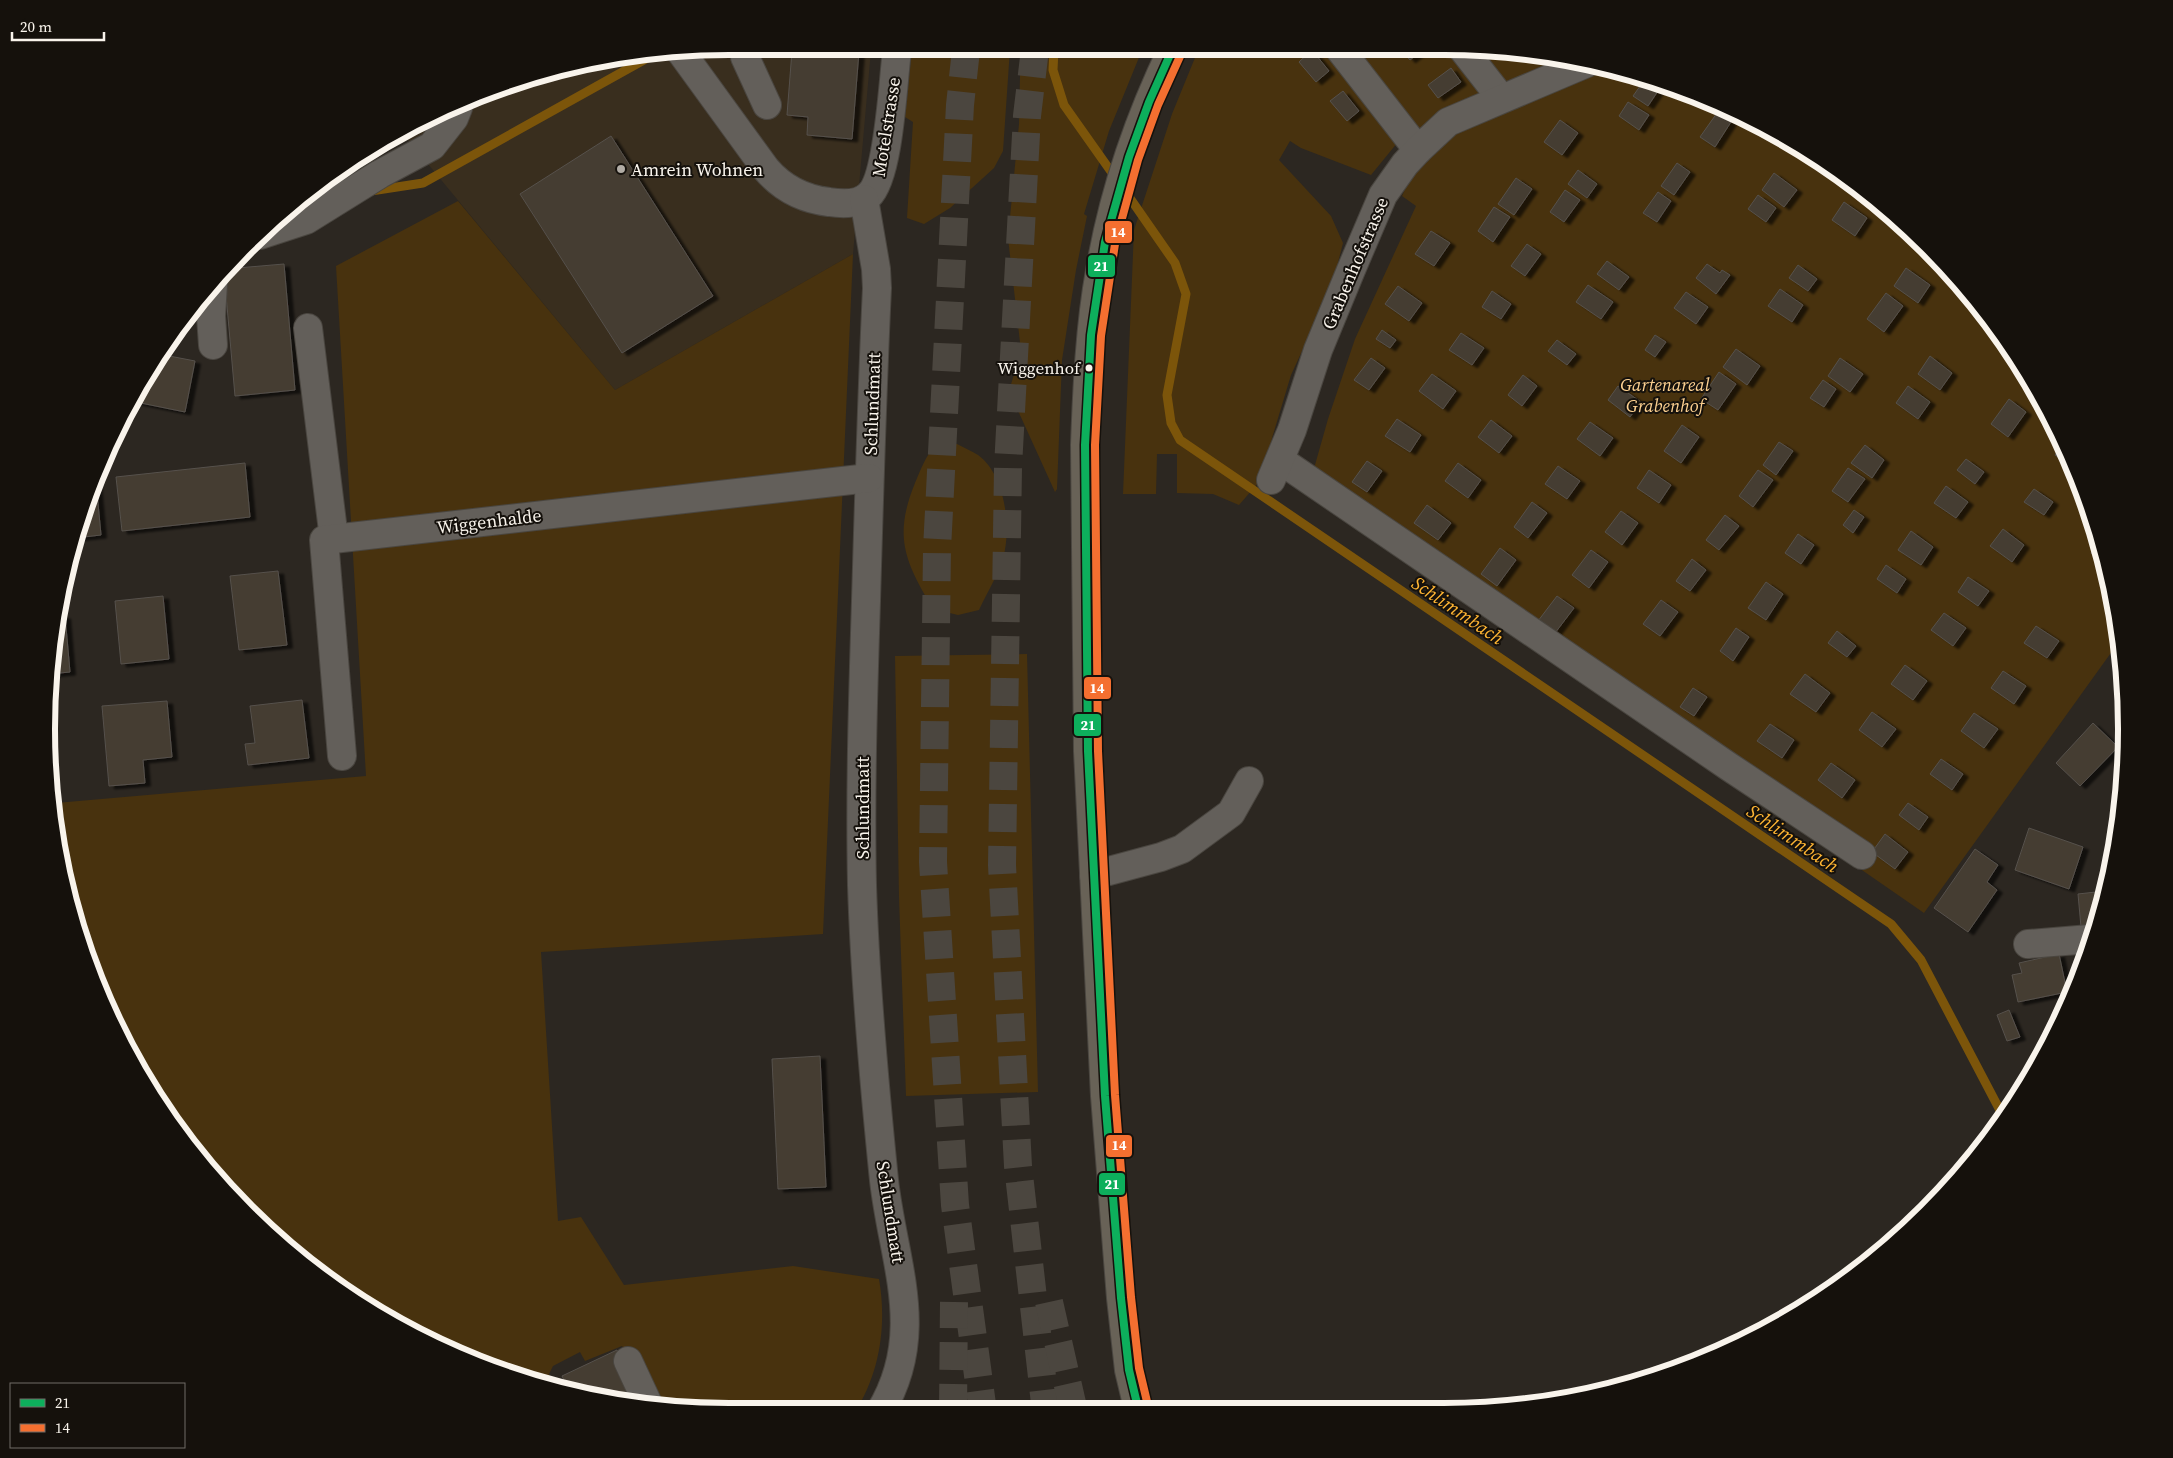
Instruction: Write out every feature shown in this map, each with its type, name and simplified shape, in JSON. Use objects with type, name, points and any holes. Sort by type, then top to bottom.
[{"type":"main road","points":[[1137,1403],[1129,1370],[1121,1298],[1105,1096],[1088,751],[1085,445],[1087,401],[1099,274],[1110,223],[1132,146],[1170,55]]},
{"type":"street","points":[[746,55],[767,105]]},
{"type":"street","name":"Motelstrasse","points":[[864,199],[874,189],[882,171],[896,55]]},
{"type":"street","points":[[1344,55],[1418,150]]},
{"type":"street","points":[[684,56],[766,170],[778,183],[803,196],[820,201],[849,203],[864,199]]},
{"type":"street","points":[[1468,56],[1500,98]]},
{"type":"street","name":"Grabenhofstrasse","points":[[1575,68],[1500,98],[1448,122],[1418,150],[1383,195],[1318,350],[1292,430],[1275,470],[1862,855]]},
{"type":"street","points":[[277,230],[306,220],[380,174],[432,146],[456,113]]},
{"type":"street","name":"Schlundmatt","points":[[864,199],[876,269],[877,288],[869,478],[862,748],[862,889],[880,1135],[887,1201],[906,1308],[905,1338],[893,1385],[884,1403]]},
{"type":"street","points":[[212,297],[211,316],[213,345]]},
{"type":"street","points":[[308,328],[334,539],[324,540],[342,756]]},
{"type":"street","name":"Wiggenhalde","points":[[334,539],[869,478]]},
{"type":"street","points":[[1094,875],[1182,848],[1231,813],[1250,781]]},
{"type":"street","points":[[2028,944],[2084,940]]},
{"type":"street","points":[[628,1361],[645,1397]]},
{"type":"street","points":[[893,1385],[896,1403]]},
{"type":"shaded area","points":[[871,55],[853,254],[615,390],[406,138],[471,106],[512,91],[598,68],[685,56]]},
{"type":"green space","points":[[911,55],[1010,55],[1003,151],[994,168],[950,208],[924,224],[907,218],[913,122],[905,117]]},
{"type":"green space","points":[[1022,55],[1140,55],[1109,131],[1084,214],[1087,216],[1076,270],[1062,360],[1057,489],[1055,492],[1009,391],[1021,351],[1008,238],[1019,124]]},
{"type":"green space","points":[[1196,55],[1488,56],[1557,65],[1479,96],[1424,132],[1402,137],[1371,175],[1301,148],[1290,141],[1279,160],[1331,216],[1343,243],[1332,286],[1291,375],[1272,438],[1266,474],[1239,505],[1213,494],[1177,493],[1177,454],[1157,454],[1156,494],[1123,494],[1134,230],[1172,114]]},
{"type":"green space","name":"Gartenareal Grabenhof","points":[[1593,72],[1661,91],[1702,106],[1781,145],[1854,194],[1921,252],[1979,319],[2028,392],[2048,431],[2067,471],[2095,555],[2105,598],[2113,650],[1924,913],[1581,676],[1313,472],[1328,419],[1355,339],[1416,206],[1402,196],[1411,176],[1449,137],[1518,103]]},
{"type":"green space","points":[[458,201],[615,390],[853,254],[823,934],[541,952],[558,1221],[581,1217],[624,1285],[793,1266],[879,1279],[882,1331],[876,1365],[860,1403],[685,1402],[651,1398],[640,1374],[622,1346],[585,1361],[580,1352],[553,1366],[549,1374],[552,1379],[471,1352],[392,1313],[319,1264],[285,1236],[252,1206],[222,1173],[194,1139],[145,1066],[106,987],[78,903],[68,860],[59,803],[366,776],[336,266]]},
{"type":"green space","points":[[957,444],[978,455],[995,475],[1004,502],[1007,532],[1006,546],[1001,564],[979,610],[958,615],[933,609],[909,563],[905,549],[904,534],[908,502],[926,459],[935,446]]},
{"type":"green space","points":[[1027,654],[1038,1092],[906,1096],[899,897],[895,656]]},
{"type":"building","points":[[792,55],[859,55],[852,139],[807,135],[808,117],[787,115]]},
{"type":"building","points":[[1307,55],[1316,55],[1329,71],[1316,82],[1299,62]]},
{"type":"building","points":[[1406,55],[1416,55],[1410,60]]},
{"type":"building","points":[[1451,68],[1461,82],[1438,98],[1428,85]]},
{"type":"building","points":[[1641,85],[1659,90],[1648,106],[1633,96]]},
{"type":"building","points":[[1343,91],[1359,111],[1347,121],[1330,101]]},
{"type":"building","points":[[1628,102],[1649,115],[1639,130],[1619,116]]},
{"type":"building","points":[[1717,113],[1731,122],[1715,147],[1700,137]]},
{"type":"building","points":[[1560,120],[1578,133],[1562,155],[1544,142]]},
{"type":"building","points":[[611,136],[713,296],[622,353],[520,194]]},
{"type":"building","points":[[1677,163],[1690,172],[1674,195],[1661,186]]},
{"type":"building","points":[[1578,170],[1597,184],[1587,198],[1568,184]]},
{"type":"building","points":[[1774,173],[1797,190],[1784,207],[1762,190]]},
{"type":"building","points":[[1516,178],[1532,189],[1514,215],[1498,204]]},
{"type":"building","points":[[1565,190],[1580,200],[1564,222],[1550,212]]},
{"type":"building","points":[[1658,192],[1671,201],[1657,222],[1643,213]]},
{"type":"building","points":[[1758,195],[1776,208],[1766,222],[1748,209]]},
{"type":"building","points":[[1844,202],[1867,218],[1855,236],[1832,220]]},
{"type":"building","points":[[1494,207],[1510,217],[1493,242],[1478,231]]},
{"type":"building","points":[[1431,231],[1450,243],[1434,266],[1415,254]]},
{"type":"building","points":[[1527,244],[1541,254],[1525,276],[1511,266]]},
{"type":"building","points":[[1607,261],[1629,277],[1619,290],[1597,274]]},
{"type":"building","points":[[284,264],[295,390],[235,396],[225,282],[237,268]]},
{"type":"building","points":[[1707,264],[1720,273],[1722,270],[1730,275],[1716,294],[1696,278]]},
{"type":"building","points":[[1798,265],[1817,279],[1808,291],[1789,278]]},
{"type":"building","points":[[1906,268],[1930,285],[1918,303],[1894,286]]},
{"type":"building","points":[[1588,285],[1613,302],[1601,319],[1576,302]]},
{"type":"building","points":[[1398,286],[1422,303],[1409,321],[1385,304]]},
{"type":"building","points":[[1780,289],[1803,305],[1792,322],[1768,306]]},
{"type":"building","points":[[1492,291],[1511,304],[1501,319],[1482,307]]},
{"type":"building","points":[[1686,292],[1708,307],[1696,324],[1674,308]]},
{"type":"building","points":[[1886,293],[1903,306],[1884,332],[1867,319]]},
{"type":"building","points":[[1382,330],[1396,340],[1390,348],[1376,339]]},
{"type":"building","points":[[1461,333],[1484,348],[1472,365],[1449,350]]},
{"type":"building","points":[[1655,335],[1666,342],[1655,357],[1645,350]]},
{"type":"building","points":[[1557,340],[1576,354],[1567,365],[1548,351]]},
{"type":"building","points":[[1736,349],[1760,366],[1747,385],[1723,367]]},
{"type":"building","points":[[168,356],[195,361],[185,412],[140,403]]},
{"type":"building","points":[[1930,356],[1952,373],[1940,390],[1918,374]]},
{"type":"building","points":[[1371,358],[1385,368],[1369,390],[1354,380]]},
{"type":"building","points":[[1840,358],[1863,374],[1850,392],[1828,376]]},
{"type":"building","points":[[1719,372],[1736,384],[1718,410],[1701,399]]},
{"type":"building","points":[[1432,374],[1456,391],[1443,409],[1419,391]]},
{"type":"building","points":[[1523,375],[1537,386],[1522,406],[1508,395]]},
{"type":"building","points":[[1823,380],[1836,389],[1824,407],[1810,398]]},
{"type":"building","points":[[1618,386],[1641,402],[1630,417],[1608,400]]},
{"type":"building","points":[[1908,386],[1930,402],[1918,419],[1896,403]]},
{"type":"building","points":[[2009,399],[2026,412],[2008,437],[1991,424]]},
{"type":"building","points":[[1397,419],[1421,435],[1410,452],[1385,436]]},
{"type":"building","points":[[1491,420],[1512,436],[1499,453],[1478,437]]},
{"type":"building","points":[[1590,422],[1613,438],[1600,456],[1577,439]]},
{"type":"building","points":[[1682,425],[1699,437],[1681,463],[1664,451]]},
{"type":"building","points":[[1779,442],[1793,451],[1776,475],[1763,465]]},
{"type":"building","points":[[1865,445],[1884,460],[1872,478],[1851,463]]},
{"type":"building","points":[[2058,452],[2062,460],[2055,455]]},
{"type":"building","points":[[1966,459],[1984,472],[1975,484],[1957,470]]},
{"type":"building","points":[[1367,461],[1382,471],[1367,492],[1352,482]]},
{"type":"building","points":[[245,463],[250,517],[122,531],[116,477]]},
{"type":"building","points":[[1458,463],[1481,480],[1468,498],[1445,481]]},
{"type":"building","points":[[1558,466],[1580,481],[1567,499],[1545,484]]},
{"type":"building","points":[[1848,468],[1865,479],[1848,502],[1832,491]]},
{"type":"building","points":[[1649,470],[1671,485],[1659,503],[1637,488]]},
{"type":"building","points":[[1758,470],[1773,480],[1753,507],[1739,496]]},
{"type":"building","points":[[1946,486],[1968,502],[1956,518],[1934,503]]},
{"type":"building","points":[[2034,489],[2053,502],[2044,515],[2024,502]]},
{"type":"building","points":[[97,495],[101,535],[83,537]]},
{"type":"building","points":[[1532,502],[1547,513],[1528,538],[1514,527]]},
{"type":"building","points":[[1427,505],[1451,523],[1438,540],[1414,523]]},
{"type":"building","points":[[1854,510],[1864,517],[1853,533],[1843,525]]},
{"type":"building","points":[[1621,511],[1638,523],[1622,545],[1605,532]]},
{"type":"building","points":[[1725,515],[1739,526],[1719,550],[1706,540]]},
{"type":"building","points":[[2003,529],[2024,545],[2012,562],[1990,546]]},
{"type":"building","points":[[1911,531],[1933,547],[1921,565],[1898,550]]},
{"type":"building","points":[[1798,534],[1814,545],[1801,564],[1785,553]]},
{"type":"building","points":[[1500,548],[1516,560],[1497,586],[1481,574]]},
{"type":"building","points":[[1591,550],[1608,562],[1589,588],[1572,575]]},
{"type":"building","points":[[1692,559],[1706,570],[1690,591],[1676,581]]},
{"type":"building","points":[[1886,565],[1906,579],[1897,593],[1877,579]]},
{"type":"building","points":[[278,571],[287,645],[239,650],[230,576]]},
{"type":"building","points":[[1968,577],[1989,591],[1978,606],[1958,592]]},
{"type":"building","points":[[1766,582],[1783,594],[1766,620],[1748,608]]},
{"type":"building","points":[[163,596],[169,659],[121,664],[115,601]]},
{"type":"building","points":[[1557,596],[1574,608],[1555,633],[1538,621]]},
{"type":"building","points":[[1661,600],[1678,612],[1660,636],[1643,624]]},
{"type":"building","points":[[1944,613],[1966,628],[1953,646],[1931,630]]},
{"type":"building","points":[[65,616],[70,672],[57,673]]},
{"type":"building","points":[[2036,626],[2059,641],[2047,658],[2024,643]]},
{"type":"building","points":[[1736,628],[1749,637],[1733,661],[1720,651]]},
{"type":"building","points":[[1837,631],[1856,646],[1847,657],[1828,643]]},
{"type":"building","points":[[1905,665],[1927,681],[1913,700],[1891,684]]},
{"type":"building","points":[[2003,671],[2026,686],[2014,704],[1991,688]]},
{"type":"building","points":[[1805,674],[1830,693],[1816,712],[1790,694]]},
{"type":"building","points":[[1693,688],[1707,697],[1694,716],[1680,707]]},
{"type":"building","points":[[302,700],[309,758],[248,765],[245,744],[255,743],[250,706]]},
{"type":"building","points":[[167,701],[172,757],[143,760],[145,783],[109,786],[102,706]]},
{"type":"building","points":[[1872,712],[1896,729],[1882,747],[1859,730]]},
{"type":"building","points":[[1974,713],[1998,729],[1984,748],[1961,731]]},
{"type":"building","points":[[2093,723],[2118,747],[2080,786],[2056,763]]},
{"type":"building","points":[[1770,724],[1794,740],[1782,758],[1757,741]]},
{"type":"building","points":[[1941,759],[1963,774],[1952,790],[1930,774]]},
{"type":"building","points":[[1831,763],[1855,780],[1842,798],[1818,780]]},
{"type":"building","points":[[1908,803],[1928,817],[1919,830],[1899,815]]},
{"type":"building","points":[[2029,828],[2083,847],[2069,889],[2015,870]]},
{"type":"building","points":[[1885,834],[1908,852],[1895,869],[1872,852]]},
{"type":"building","points":[[1975,849],[1998,865],[1987,882],[1997,890],[1968,932],[1934,908]]},
{"type":"building","points":[[2098,892],[2088,926],[2081,927],[2078,894]]},
{"type":"building","points":[[2059,954],[2066,989],[2064,993],[2018,1002],[2012,975],[2022,973],[2019,963]]},
{"type":"building","points":[[2009,1010],[2020,1037],[2007,1041],[1997,1015]]},
{"type":"building","points":[[820,1056],[826,1187],[778,1189],[772,1059]]},
{"type":"building","points":[[617,1350],[639,1397],[565,1382],[562,1376]]},
{"type":"waterway","name":"Schlimmbach","points":[[1054,55],[1053,70],[1064,105],[1117,180]]},
{"type":"waterway","points":[[371,191],[423,183],[642,61]]},
{"type":"waterway","name":"Schlimmbach","points":[[1125,191],[1175,263],[1186,294],[1167,395],[1171,423],[1180,440],[1891,924],[1921,960],[2000,1109]]},
{"type":"waterway","points":[[312,199],[323,198]]},
{"type":"tunnel","points":[[965,55],[960,105],[937,549],[933,862],[955,1205],[982,1403]]},
{"type":"tunnel","points":[[1034,55],[1027,116],[1008,467],[1002,865],[1018,1166],[1045,1403]]},
{"type":"tunnel","points":[[953,1403],[954,1302]]},
{"type":"tunnel","points":[[1049,1302],[1072,1403]]},
{"type":"transit line","name":"21","points":[[1137,1403],[1129,1370],[1121,1298],[1105,1096],[1088,751],[1085,445],[1091,335],[1105,242],[1129,157],[1149,102],[1170,55]]},
{"type":"transit line","name":"14","points":[[1147,1403],[1139,1368],[1131,1297],[1115,1095],[1098,751],[1095,445],[1101,336],[1115,244],[1138,160],[1158,105],[1181,55]]},
{"type":"place","name":"Amrein Wohnen","points":[[621,169]]},
{"type":"place","name":"Wiggenhof","points":[[1089,368]]}]
